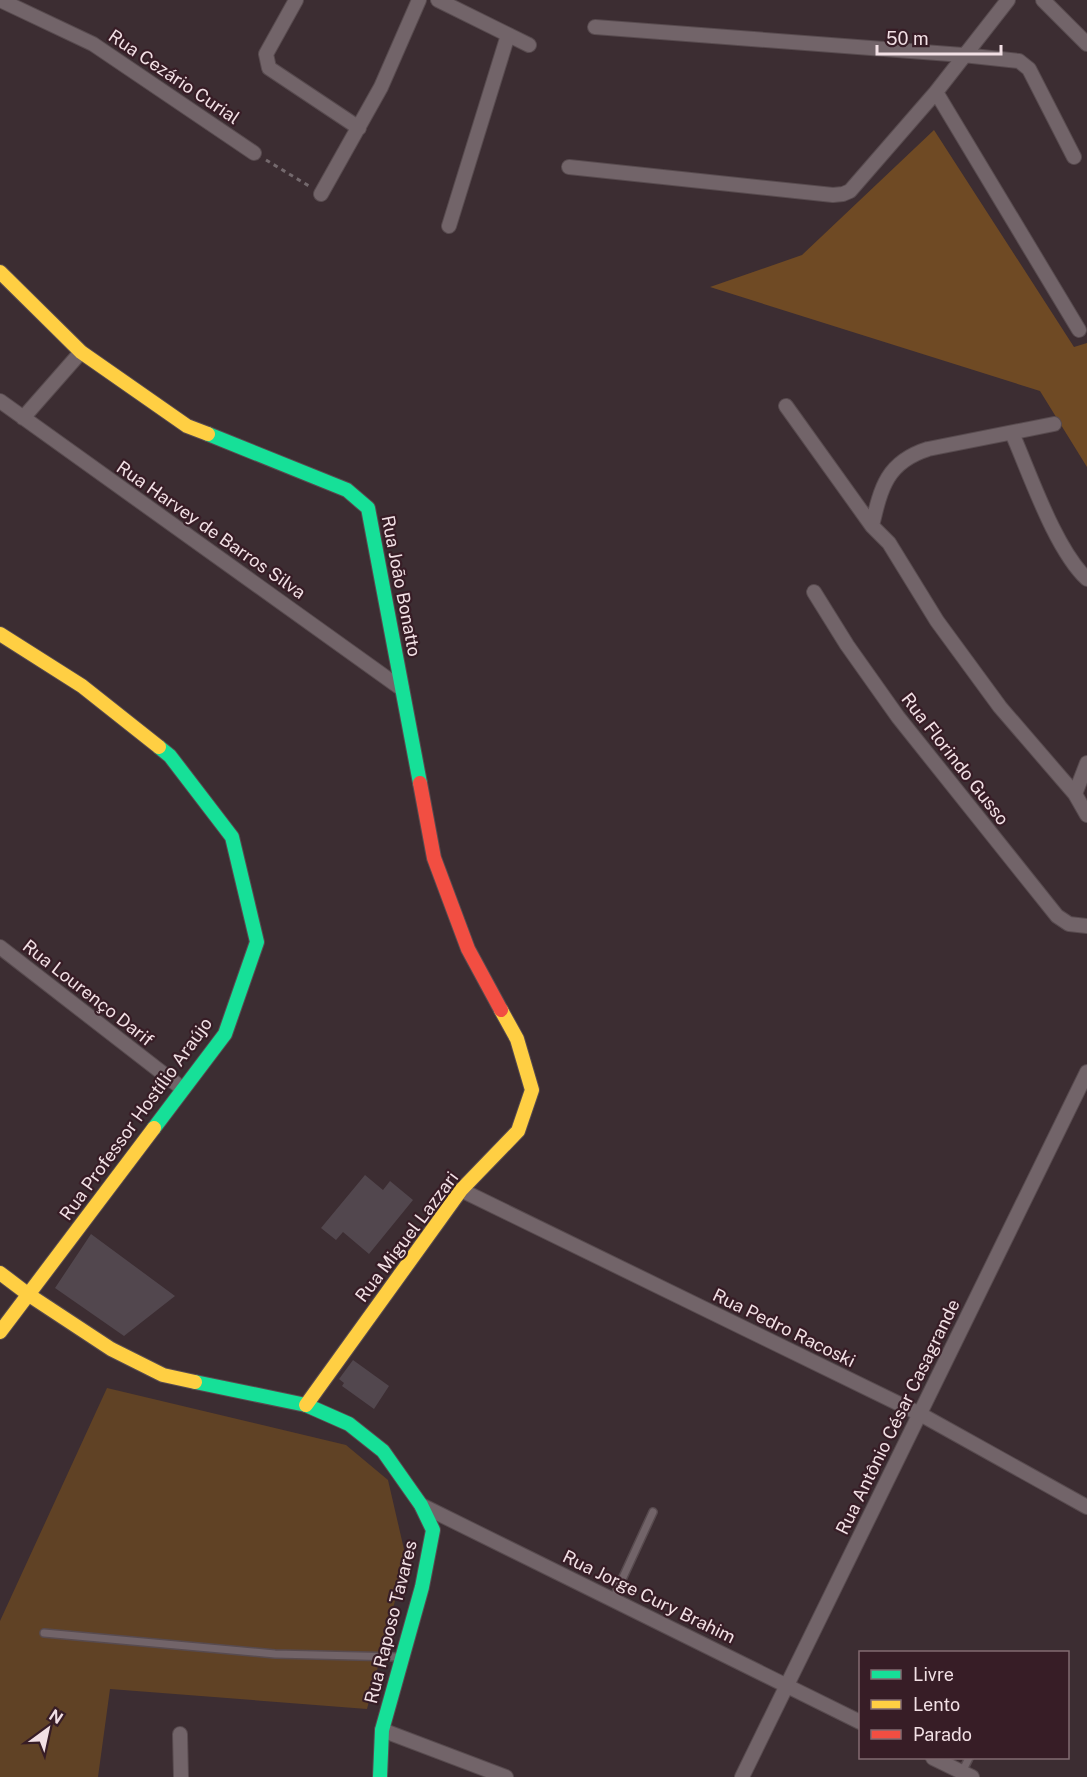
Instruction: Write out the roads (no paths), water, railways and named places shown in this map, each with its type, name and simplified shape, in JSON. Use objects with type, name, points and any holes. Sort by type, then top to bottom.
[{"type":"street","name":"Rua Cezário Curial","points":[[0,0],[93,44],[254,153]]},
{"type":"street","points":[[296,0],[266,54],[269,68],[358,128]]},
{"type":"street","points":[[321,194],[381,87],[419,0]]},
{"type":"street","points":[[438,0],[529,45]]},
{"type":"street","points":[[569,167],[833,195],[843,194],[850,191],[936,92],[1008,0]]},
{"type":"street","points":[[1043,0],[1087,44]]},
{"type":"street","points":[[596,27],[963,55],[1019,62],[1029,69],[1074,157]]},
{"type":"street","points":[[449,226],[508,35]]},
{"type":"street","points":[[936,92],[1079,330]]},
{"type":"street","name":"Rua João Bonatto","points":[[0,272],[81,351],[187,426],[347,490],[368,508],[434,858],[468,949],[517,1039],[532,1090]]},
{"type":"street","points":[[23,418],[81,351]]},
{"type":"street","name":"Rua Harvey de Barros Silva","points":[[0,401],[402,688]]},
{"type":"street","points":[[786,406],[872,526],[889,543],[937,621],[993,698],[1038,753],[1075,794],[1087,803]]},
{"type":"street","points":[[872,526],[880,492],[887,477],[898,464],[913,454],[1054,424]]},
{"type":"street","points":[[1012,433],[1060,540],[1074,565],[1087,579]]},
{"type":"street","name":"Rua Florindo Gusso","points":[[814,592],[847,645],[898,717],[1050,908],[1069,924],[1087,926]]},
{"type":"street","name":"Rua Professor Hostílio Araújo","points":[[0,634],[82,686],[170,756],[232,837],[257,942],[225,1034],[0,1332]]},
{"type":"street","points":[[1075,794],[1087,763]]},
{"type":"street","points":[[1075,794],[1087,815]]},
{"type":"street","name":"Rua Lourenço Darif","points":[[0,947],[183,1089]]},
{"type":"street","name":"Rua Antônio César Casagrande","points":[[742,1777],[1087,1072]]},
{"type":"street","name":"Rua Miguel Lazzari","points":[[306,1405],[461,1190],[518,1131],[532,1090]]},
{"type":"street","name":"Rua Pedro Racoski","points":[[461,1190],[920,1414],[1087,1507]]},
{"type":"street","name":"Rua Raposo Tavares","points":[[0,1273],[29,1296],[111,1349],[163,1375],[306,1405],[349,1424],[383,1451],[421,1505],[433,1530],[422,1587],[382,1730],[380,1777]]},
{"type":"street","name":"Rua Jorge Cury Brahim","points":[[421,1505],[859,1721]]},
{"type":"street","points":[[382,1730],[506,1777]]},
{"type":"street","points":[[180,1734],[181,1777]]},
{"type":"street","points":[[935,1759],[967,1775]]},
{"type":"lane","points":[[613,1599],[653,1512]]},
{"type":"lane","points":[[44,1633],[275,1654],[402,1657]]},
{"type":"lane","points":[[967,1775],[969,1759]]}]
